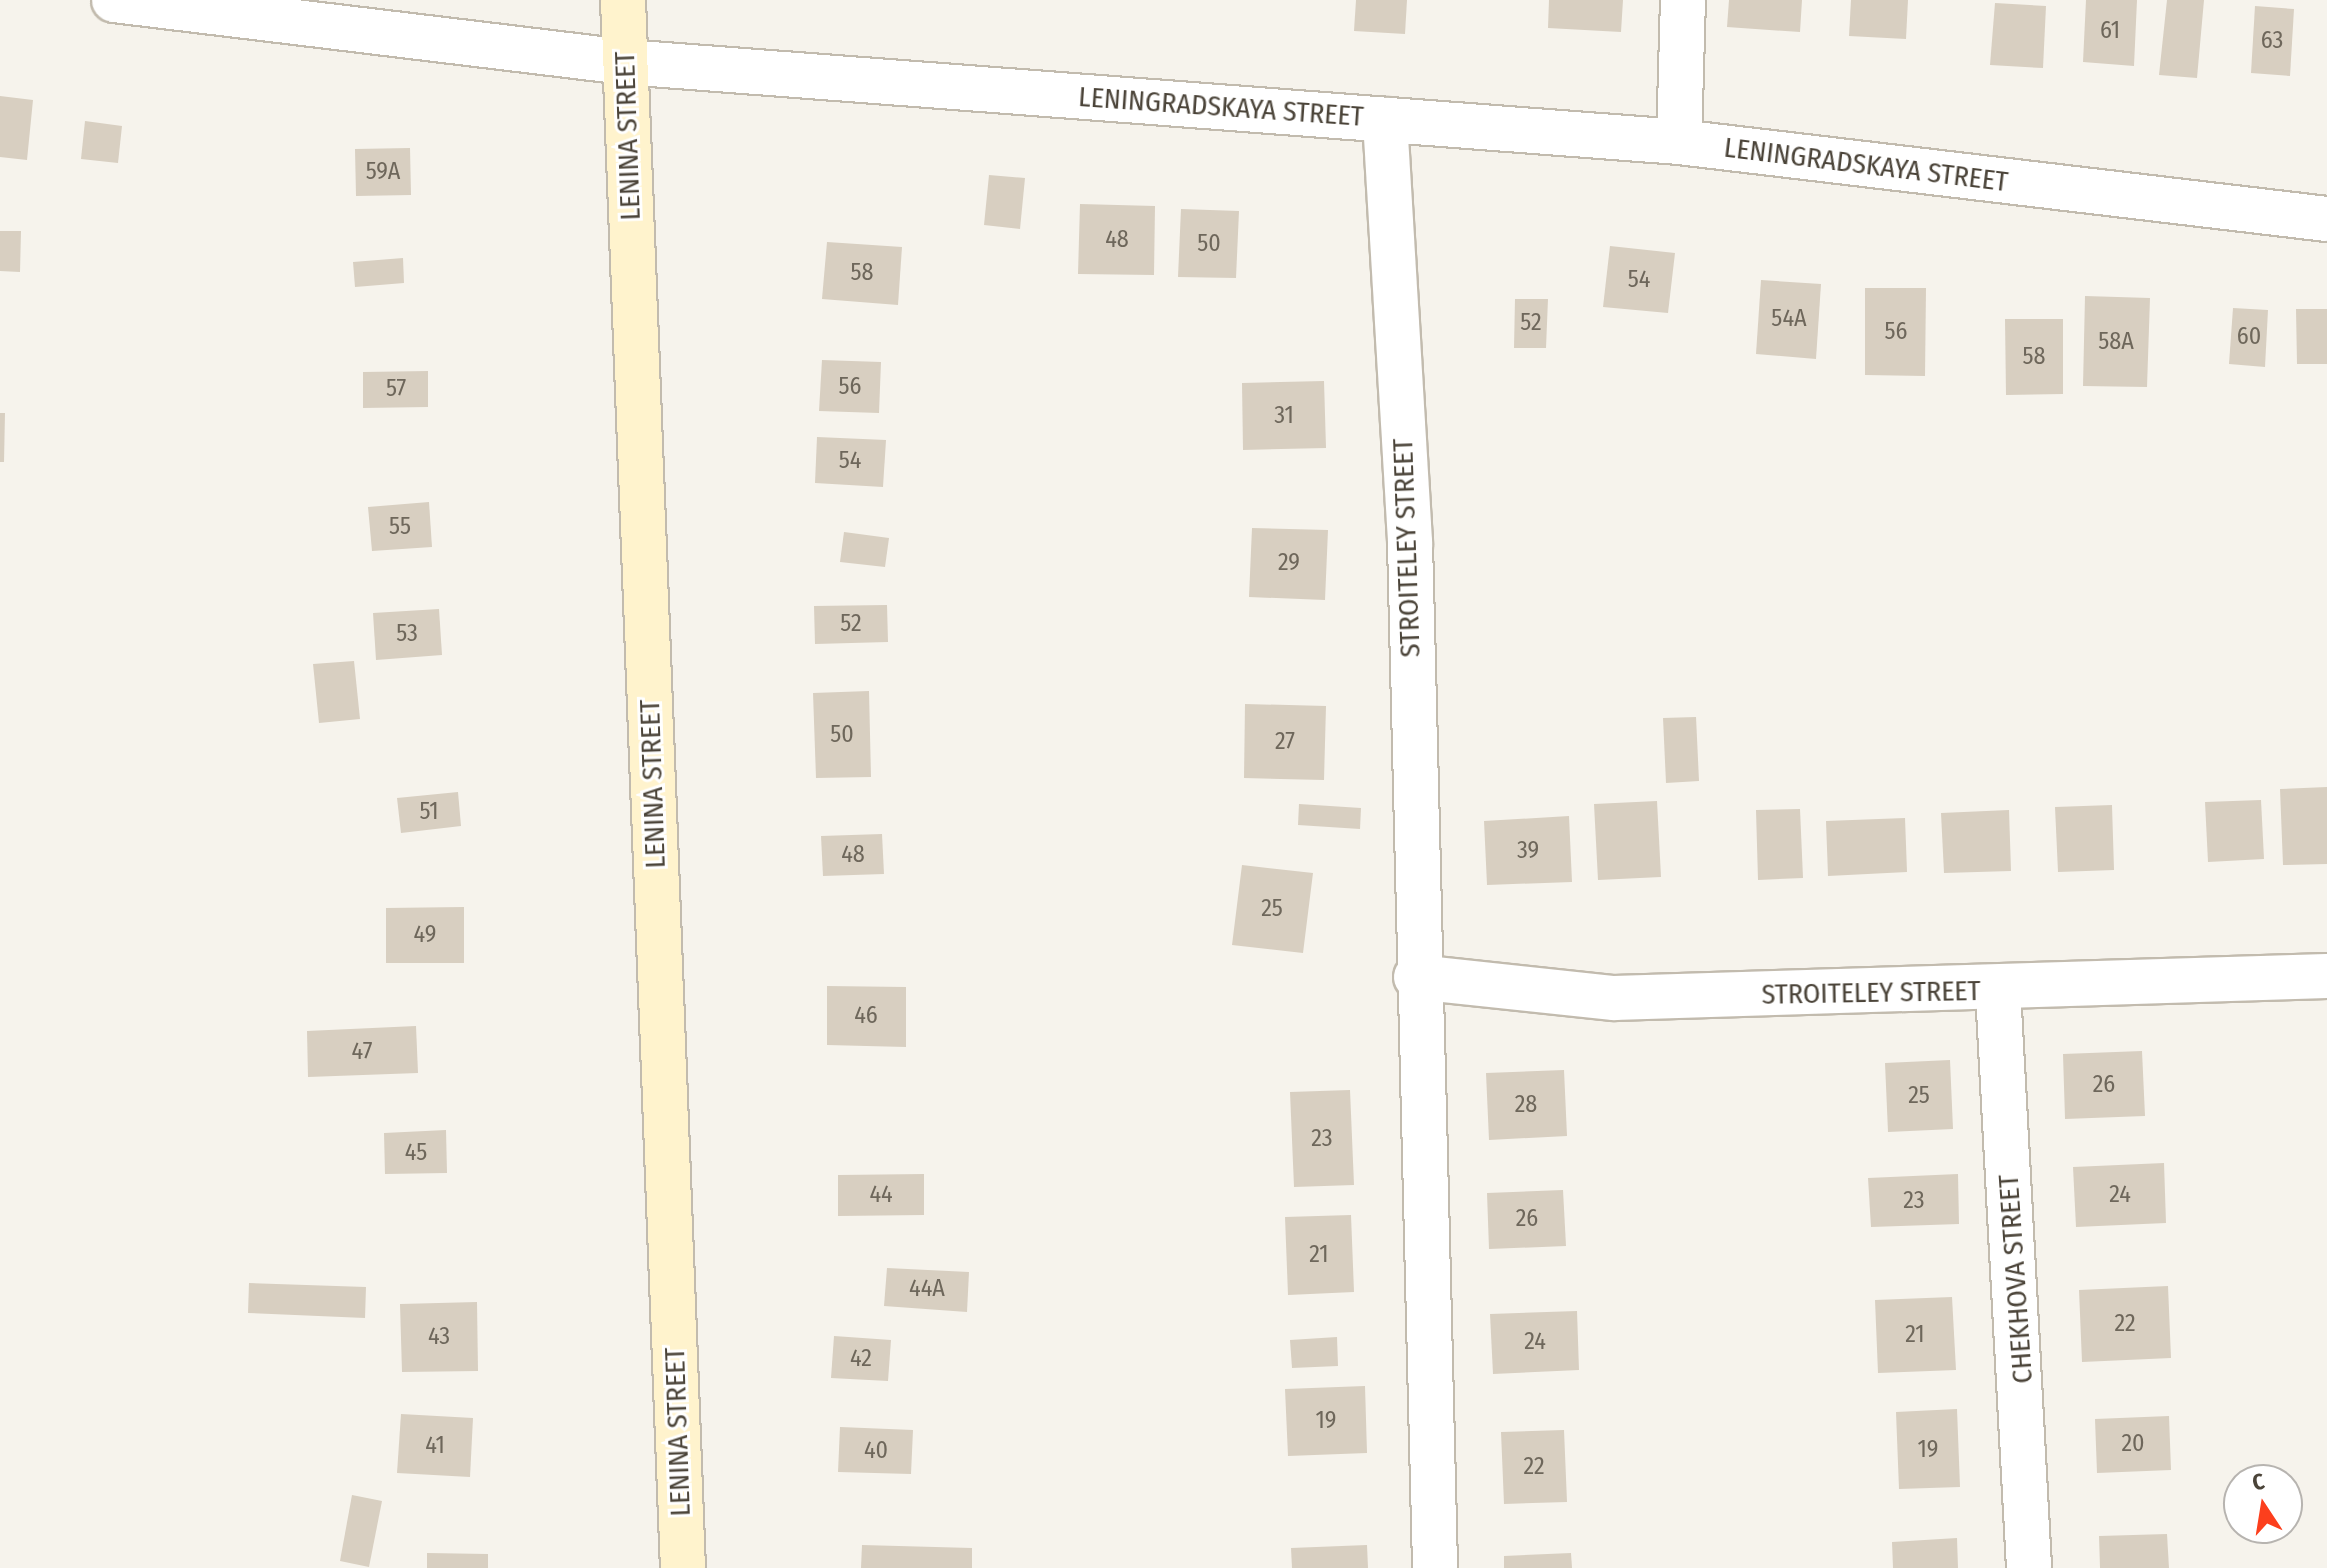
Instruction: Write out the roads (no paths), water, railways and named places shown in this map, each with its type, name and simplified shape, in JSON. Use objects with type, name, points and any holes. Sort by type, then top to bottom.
[{"type":"main road","name":"LENINA STREET","points":[[623,0],[683,1568]]},
{"type":"street","name":"LENINGRADSKAYA STREET","points":[[114,0],[625,62],[1679,142],[2327,219]]},
{"type":"street","points":[[1679,142],[1683,0]]},
{"type":"street","name":"STROITELEY STREET","points":[[1385,120],[1410,543],[1416,977],[1435,1568]]},
{"type":"street","name":"STROITELEY STREET","points":[[1416,977],[1614,998],[1998,991],[2327,976]]},
{"type":"street","name":"CHEKHOVA STREET","points":[[1998,991],[2029,1568]]}]
